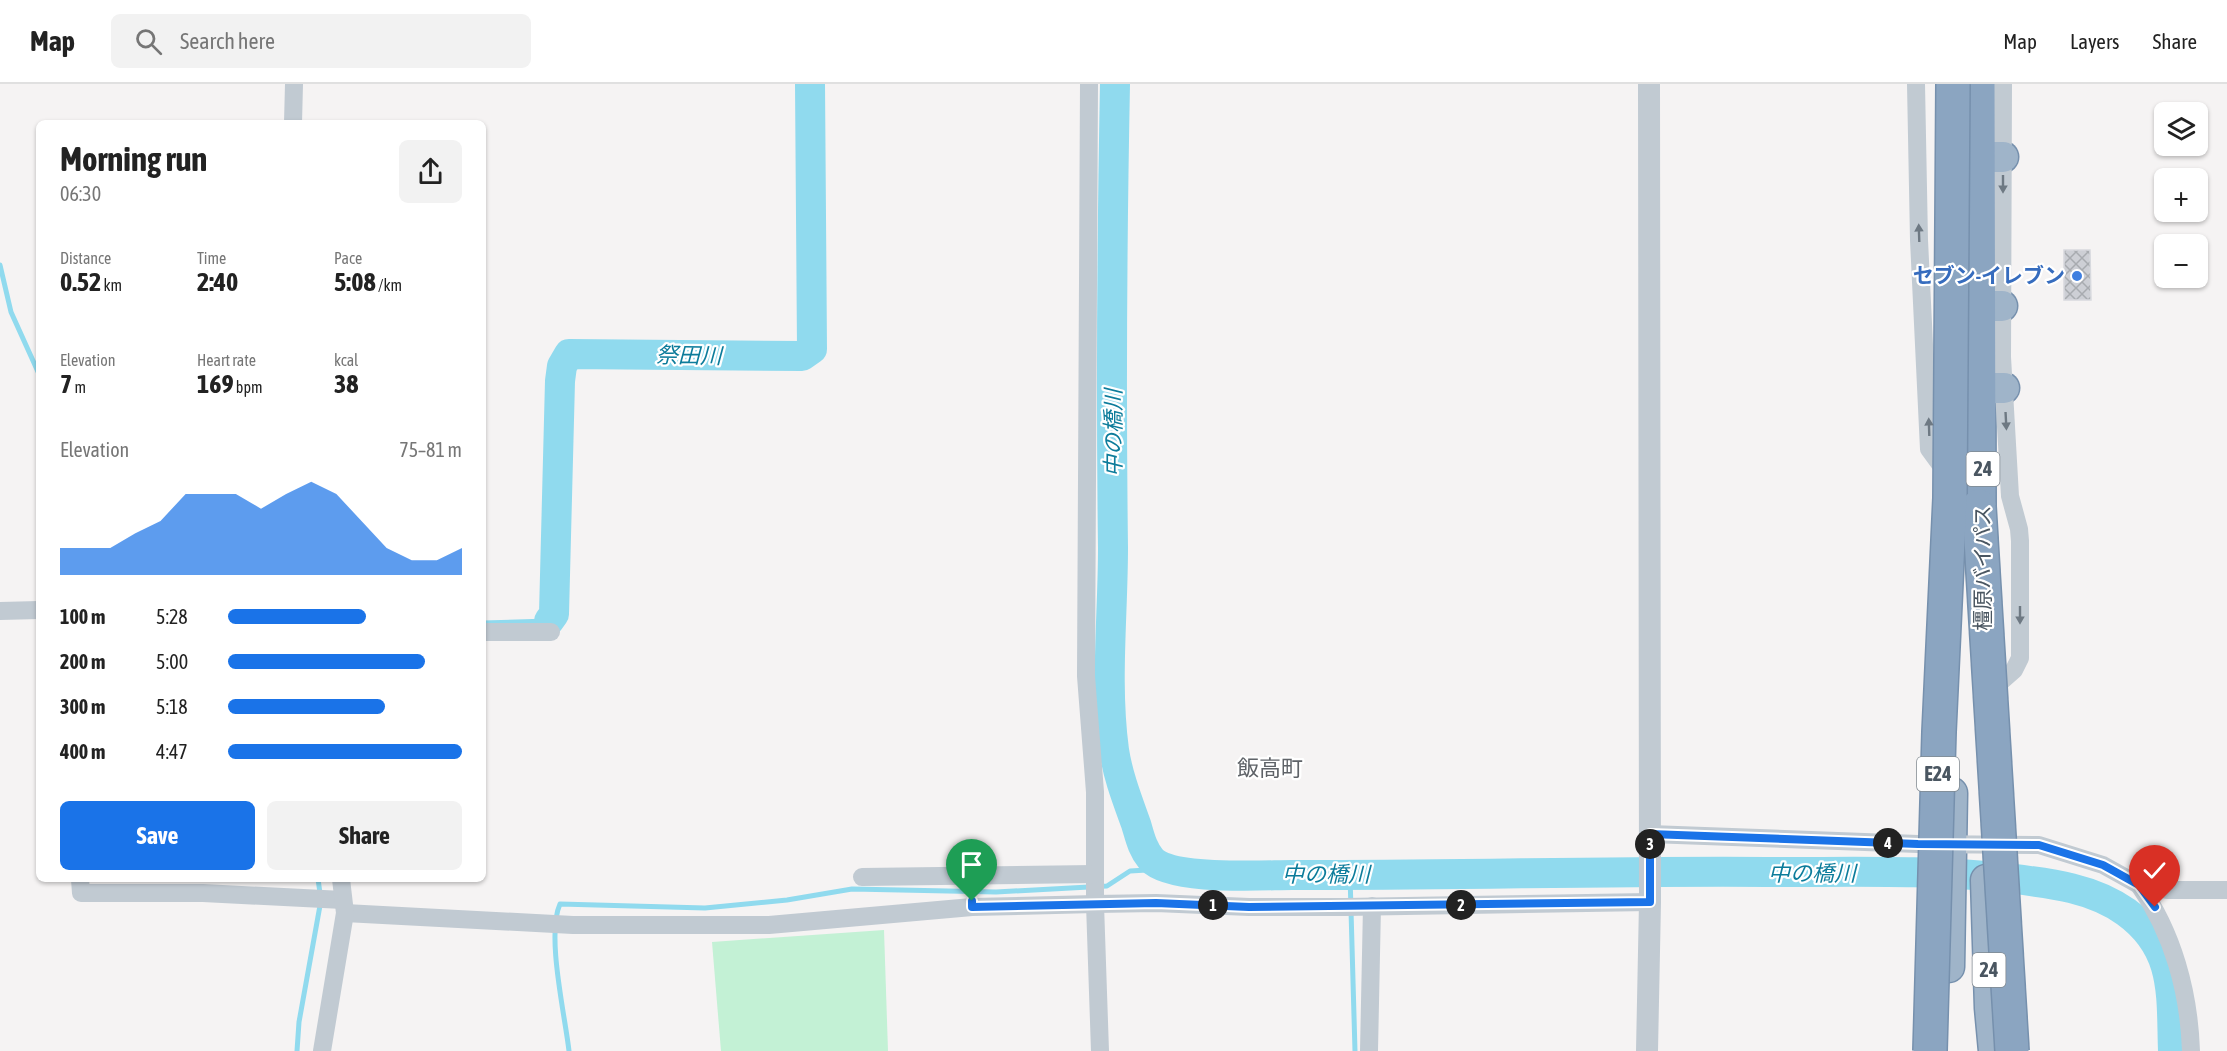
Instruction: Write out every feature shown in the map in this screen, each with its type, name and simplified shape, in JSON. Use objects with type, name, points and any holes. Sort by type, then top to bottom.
[{"type":"highway","name":"E24","points":[[1951,84],[1960,494],[2012,1051]]},
{"type":"highway","name":"E24","points":[[1930,1051],[1939,756],[1960,494],[1979,84]]},
{"type":"highway","name":"橿原バイパス","points":[[1979,84],[1992,157],[1993,388],[1984,696],[1985,849],[1990,1008],[1994,1051]]},
{"type":"highway","name":"橿原バイパス","points":[[1946,1051],[1953,850],[1960,494]]},
{"type":"street","points":[[293,120],[294,84]]},
{"type":"street","points":[[1089,84],[1086,676],[1095,792],[1095,888],[1100,1051]]},
{"type":"street","points":[[1647,1051],[1650,892],[1649,84]]},
{"type":"street","points":[[1916,84],[1919,240],[1929,448],[1960,494]]},
{"type":"street","points":[[1992,157],[2003,84]]},
{"type":"street","points":[[0,611],[36,610]]},
{"type":"street","points":[[486,632],[551,632]]},
{"type":"street","points":[[1650,842],[1953,850],[2039,845],[2103,865],[2139,885],[2167,890],[2227,890]]},
{"type":"street","points":[[862,877],[972,892],[1095,888]]},
{"type":"street","points":[[80,882],[81,893],[203,893],[573,925],[757,925],[972,892],[1095,888],[1156,903],[1249,907],[1360,906],[1650,892]]},
{"type":"street","points":[[322,1051],[344,906],[341,882]]},
{"type":"street","points":[[2139,885],[2155,907],[2175,957],[2189,1020],[2191,1051]]},
{"type":"street","points":[[1360,906],[1369,1051]]},
{"type":"green space","points":[[884,930],[888,1051],[721,1051],[712,942]]},
{"type":"building","points":[[2064,250],[2090,250],[2091,300],[2064,300]]},
{"type":"waterway","name":"祭田川","points":[[549,621],[554,614],[560,381],[562,366],[569,354],[802,356],[812,349],[810,84]]},
{"type":"waterway","name":"中の橋川","points":[[1115,84],[1111,725],[1114,750],[1123,787],[1145,851],[1151,859],[1177,871],[1239,876],[1896,872],[1979,875],[2053,884],[2084,892],[2113,904],[2143,926],[2155,941],[2163,957],[2171,992],[2173,1051]]},
{"type":"waterway","points":[[0,265],[11,312],[36,367]]},
{"type":"waterway","points":[[486,623],[549,621]]},
{"type":"waterway","points":[[569,1051],[556,955],[556,918],[560,904],[705,908],[787,900],[852,889],[996,892],[1107,886],[1130,871],[1164,869]]},
{"type":"waterway","points":[[1350,875],[1355,1051]]},
{"type":"waterway","points":[[297,1051],[299,1022],[321,900],[318,882]]},
{"type":"place","name":"セブン-イレブン","points":[[2077,276]]},
{"type":"district","name":"飯高町","points":[[1270,768]]},
{"type":"route","points":[[972,901],[972,907],[1156,903],[1249,907],[1650,902],[1650,834],[1953,845],[2039,845],[2103,865],[2139,885],[2155,907]]}]
